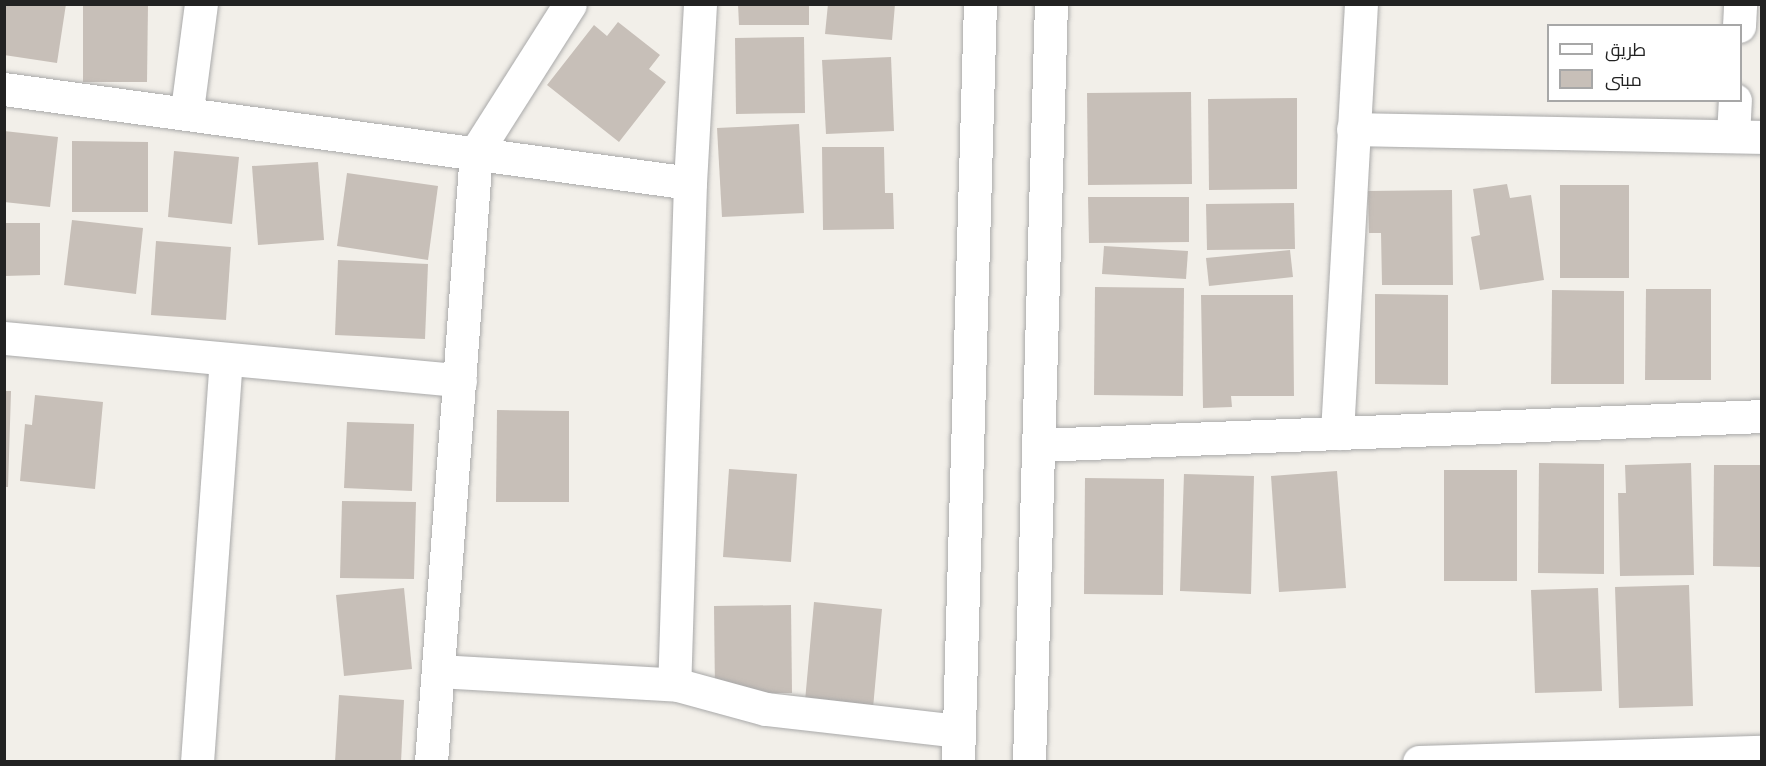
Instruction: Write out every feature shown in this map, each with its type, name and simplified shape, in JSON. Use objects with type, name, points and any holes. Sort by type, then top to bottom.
[{"type":"street","points":[[187,110],[201,4]]},
{"type":"street","points":[[431,762],[477,152],[570,4]]},
{"type":"street","points":[[675,672],[690,183],[700,4]]},
{"type":"street","points":[[438,671],[678,685],[766,709],[958,746],[980,4]]},
{"type":"street","points":[[1029,762],[1051,4]]},
{"type":"street","points":[[1337,433],[1361,4]]},
{"type":"street","points":[[1739,24],[1740,4]]},
{"type":"street","points":[[4,88],[187,110],[690,183]]},
{"type":"street","points":[[1353,129],[1747,136],[1736,102]]},
{"type":"street","points":[[4,338],[460,380]]},
{"type":"street","points":[[197,762],[226,359]]},
{"type":"street","points":[[1038,445],[1761,416]]},
{"type":"street","points":[[1419,762],[1761,752]]},
{"type":"building","points":[[4,4],[66,4],[57,63],[4,55]]},
{"type":"building","points":[[83,4],[148,4],[147,82],[83,82]]},
{"type":"building","points":[[738,4],[809,4],[809,25],[739,25]]},
{"type":"building","points":[[828,4],[895,4],[892,40],[825,34]]},
{"type":"building","points":[[618,22],[660,55],[649,69],[666,82],[619,142],[547,85],[594,25],[607,36]]},
{"type":"building","points":[[804,37],[805,113],[736,114],[735,38]]},
{"type":"building","points":[[891,57],[894,131],[826,134],[822,60]]},
{"type":"building","points":[[1191,92],[1192,184],[1088,185],[1087,93]]},
{"type":"building","points":[[1297,98],[1297,189],[1209,190],[1208,99]]},
{"type":"building","points":[[799,124],[804,213],[722,217],[717,128]]},
{"type":"building","points":[[4,131],[58,137],[50,207],[4,202]]},
{"type":"building","points":[[72,141],[148,142],[148,212],[72,212]]},
{"type":"building","points":[[822,147],[884,147],[885,193],[893,193],[894,229],[823,230]]},
{"type":"building","points":[[174,151],[239,157],[232,224],[168,217]]},
{"type":"building","points":[[318,162],[324,240],[258,245],[252,166]]},
{"type":"building","points":[[347,173],[438,186],[428,260],[337,246]]},
{"type":"building","points":[[1507,184],[1510,198],[1531,195],[1544,280],[1480,290],[1471,237],[1480,235],[1473,189]]},
{"type":"building","points":[[1560,185],[1629,185],[1629,278],[1560,278]]},
{"type":"building","points":[[1452,190],[1453,285],[1382,285],[1381,233],[1369,233],[1368,191]]},
{"type":"building","points":[[1088,197],[1189,197],[1189,242],[1089,243]]},
{"type":"building","points":[[1294,203],[1295,249],[1207,250],[1206,204]]},
{"type":"building","points":[[72,220],[143,228],[136,294],[64,285]]},
{"type":"building","points":[[4,223],[40,223],[40,275],[4,276]]},
{"type":"building","points":[[156,241],[231,247],[226,320],[151,315]]},
{"type":"building","points":[[1104,246],[1188,251],[1186,279],[1102,274]]},
{"type":"building","points":[[1290,250],[1293,277],[1209,286],[1206,258]]},
{"type":"building","points":[[338,260],[428,264],[425,339],[335,335]]},
{"type":"building","points":[[1095,287],[1184,288],[1183,396],[1094,395]]},
{"type":"building","points":[[1646,289],[1711,289],[1711,380],[1645,380]]},
{"type":"building","points":[[1552,290],[1624,291],[1624,384],[1551,384]]},
{"type":"building","points":[[1375,294],[1448,295],[1448,385],[1375,384]]},
{"type":"building","points":[[1201,295],[1293,295],[1294,396],[1231,396],[1232,407],[1203,408]]},
{"type":"building","points":[[4,391],[11,391],[8,487],[4,487]]},
{"type":"building","points":[[35,395],[103,402],[95,489],[20,481],[25,424],[32,425]]},
{"type":"building","points":[[497,410],[569,411],[569,502],[496,502]]},
{"type":"building","points":[[347,422],[414,424],[412,491],[344,488]]},
{"type":"building","points":[[1539,463],[1604,464],[1604,574],[1538,573]]},
{"type":"building","points":[[1691,463],[1694,575],[1620,576],[1618,493],[1626,493],[1625,465]]},
{"type":"building","points":[[1714,465],[1762,465],[1762,567],[1713,566]]},
{"type":"building","points":[[729,469],[797,474],[791,562],[723,557]]},
{"type":"building","points":[[1444,470],[1517,470],[1517,581],[1444,581]]},
{"type":"building","points":[[1337,471],[1346,588],[1279,592],[1271,476]]},
{"type":"building","points":[[1184,474],[1254,476],[1251,594],[1180,591]]},
{"type":"building","points":[[1085,478],[1164,479],[1163,595],[1084,594]]},
{"type":"building","points":[[342,501],[416,502],[414,579],[340,578]]},
{"type":"building","points":[[1689,585],[1693,706],[1619,708],[1615,587]]},
{"type":"building","points":[[404,588],[412,669],[344,676],[336,595]]},
{"type":"building","points":[[1598,588],[1602,691],[1535,693],[1531,590]]},
{"type":"building","points":[[814,602],[882,609],[873,708],[805,701]]},
{"type":"building","points":[[791,605],[792,693],[715,693],[714,606]]},
{"type":"building","points":[[339,695],[404,700],[401,762],[335,762]]}]
